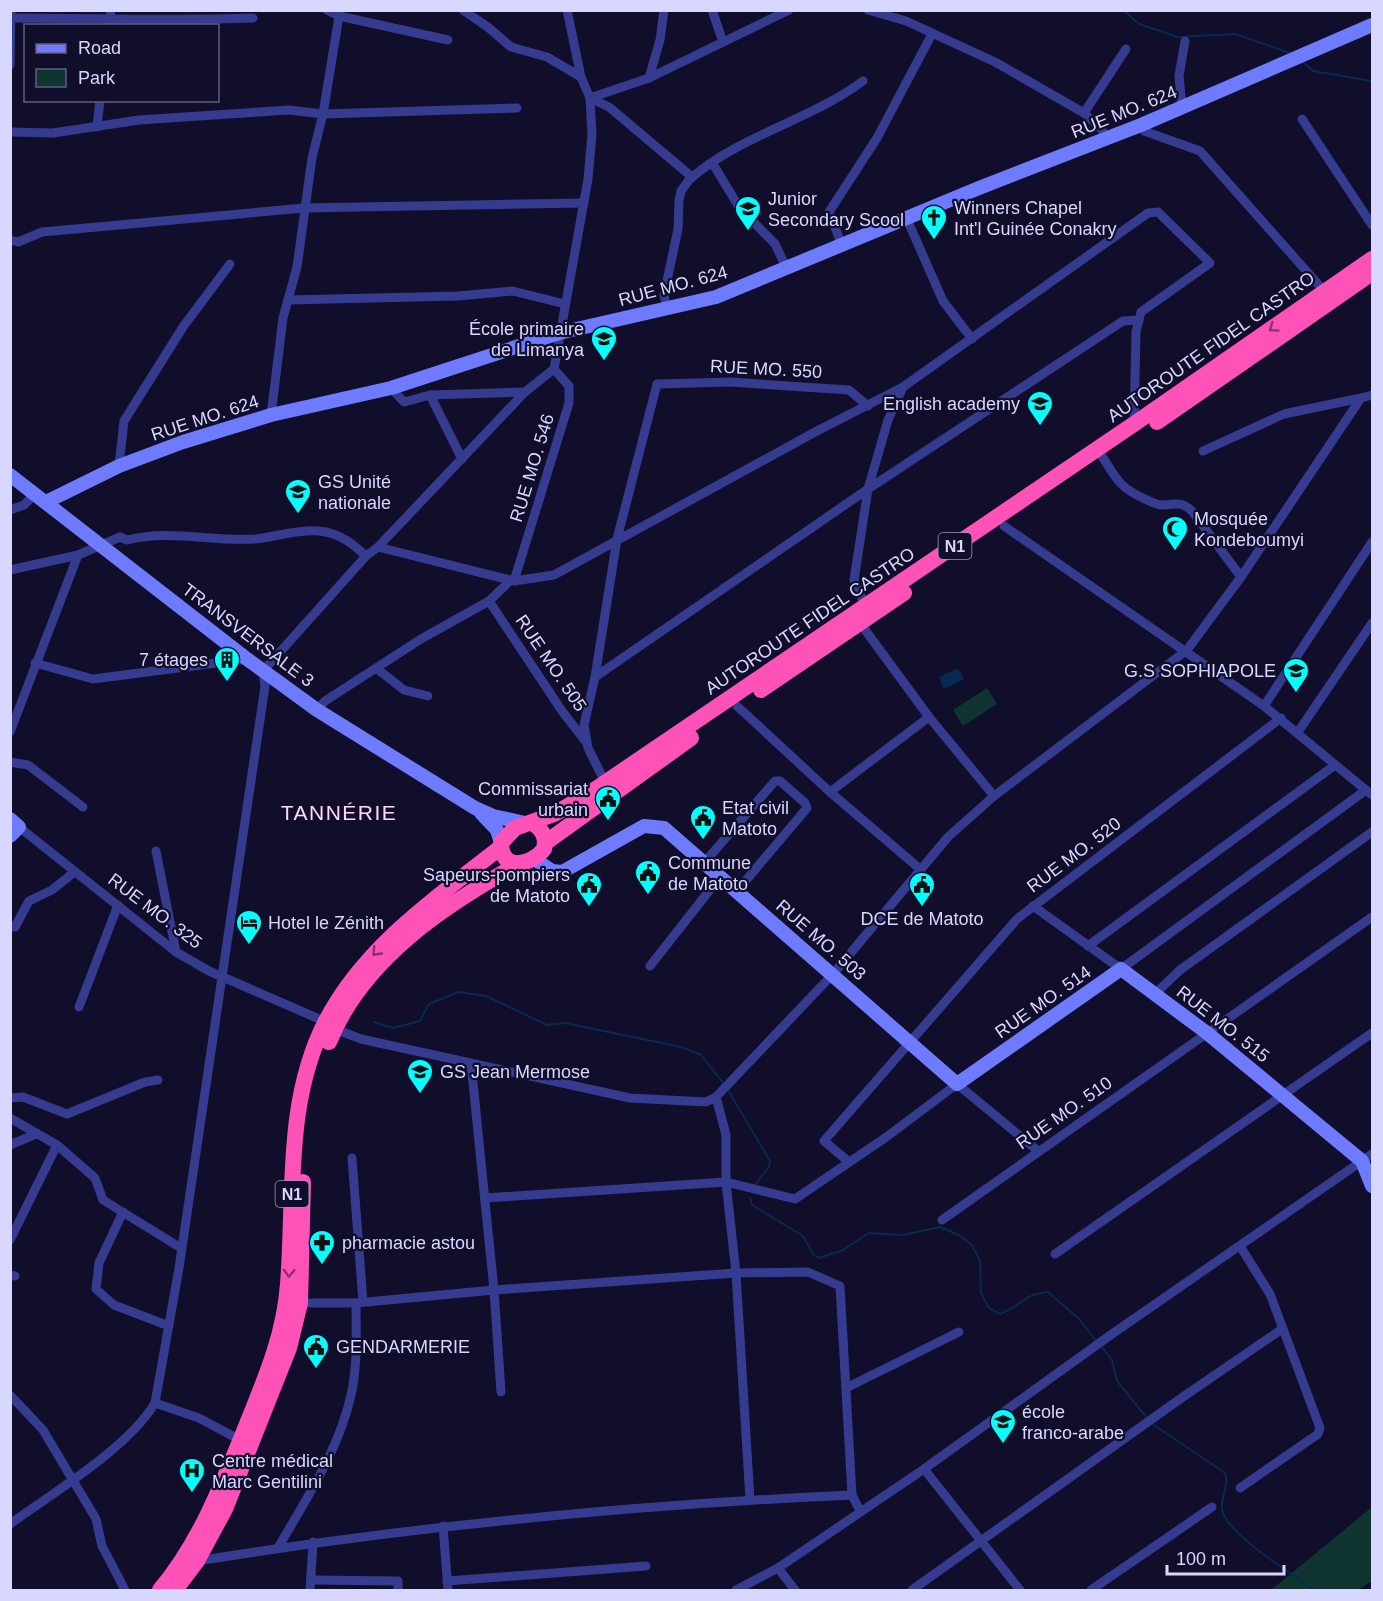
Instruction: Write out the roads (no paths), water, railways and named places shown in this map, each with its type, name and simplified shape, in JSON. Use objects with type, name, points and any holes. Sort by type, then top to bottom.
[{"type":"highway","name":"AUTOROUTE FIDEL CASTRO","points":[[528,823],[608,788],[737,706],[1004,526],[1100,454],[1134,424],[1372,259]]},
{"type":"highway","name":"AUTOROUTE FIDEL CASTRO","points":[[545,843],[608,788],[866,605],[1370,280]]},
{"type":"highway","points":[[528,823],[542,832],[545,843],[540,854],[517,865],[504,858],[501,845],[508,834],[528,823]]},
{"type":"highway","name":"N1","points":[[175,1590],[197,1561],[225,1509],[289,1348],[300,1303],[304,1152],[313,1096],[330,1025],[344,991],[372,956],[419,910],[501,845]]},
{"type":"highway","name":"N1","points":[[160,1590],[200,1531],[278,1345],[288,1283],[293,1158],[301,1100],[314,1051],[330,1025],[381,966],[426,921],[517,865]]},
{"type":"street","points":[[10,65],[11,10]]},
{"type":"street","points":[[327,10],[448,40]]},
{"type":"street","points":[[462,10],[489,28],[511,47],[547,57],[581,77]]},
{"type":"street","points":[[10,1524],[121,1442],[146,1418],[155,1403],[182,1248],[220,976],[265,686],[263,671],[366,556],[378,547],[525,392],[554,369],[584,202],[592,135],[590,98],[581,77],[567,10]]},
{"type":"street","points":[[649,78],[660,40],[664,10]]},
{"type":"street","points":[[712,10],[723,42]]},
{"type":"street","points":[[590,98],[649,78],[789,10]]},
{"type":"street","points":[[868,10],[906,21],[995,62],[1084,113],[1102,130],[1107,139]]},
{"type":"street","points":[[271,415],[283,318],[297,267],[304,208],[323,114],[339,13]]},
{"type":"street","points":[[11,18],[110,18],[169,21],[253,18]]},
{"type":"street","name":"RUE MO. 624","points":[[41,498],[183,442],[271,415],[391,388],[559,333],[716,297],[906,218],[1141,125],[1372,25]]},
{"type":"street","points":[[842,245],[829,212],[877,138],[932,34]]},
{"type":"street","points":[[1182,107],[1179,76],[1185,41]]},
{"type":"street","points":[[1084,113],[1126,49]]},
{"type":"street","points":[[667,308],[664,295],[678,229],[679,201],[681,191],[692,177],[762,135],[839,99],[863,81]]},
{"type":"street","points":[[590,98],[609,107],[692,177]]},
{"type":"street","points":[[97,127],[100,102]]},
{"type":"street","points":[[10,132],[53,133],[140,120],[289,110],[323,114],[517,108]]},
{"type":"street","points":[[1302,119],[1372,225]]},
{"type":"street","points":[[1141,125],[1144,131],[1200,151],[1325,292]]},
{"type":"street","points":[[713,164],[739,207],[775,244],[787,269]]},
{"type":"street","points":[[10,240],[18,242],[42,232],[304,208],[584,202]]},
{"type":"street","points":[[378,547],[512,581],[554,575],[617,539],[903,387],[1148,213],[1158,212],[1210,263],[1141,312],[1136,332],[1134,424]]},
{"type":"street","points":[[906,218],[943,301],[972,339]]},
{"type":"street","points":[[120,466],[124,421],[183,327],[230,264]]},
{"type":"street","points":[[288,300],[458,296],[513,291],[565,304]]},
{"type":"street","points":[[596,677],[868,489],[1123,321],[1139,320]]},
{"type":"street","name":"RUE MO. 546","points":[[512,581],[569,403],[569,386],[554,369]]},
{"type":"street","name":"RUE MO. 550","points":[[617,539],[657,384],[730,382],[849,390],[868,406]]},
{"type":"street","points":[[866,605],[854,580],[868,489],[888,420],[903,387]]},
{"type":"street","points":[[391,388],[404,402],[430,395],[525,392]]},
{"type":"street","points":[[430,395],[462,459]]},
{"type":"street","points":[[1203,451],[1284,414],[1372,395]]},
{"type":"street","points":[[750,1500],[736,1274],[726,1182],[723,1091],[833,974],[948,837],[994,796],[1187,650],[1241,577],[1361,398]]},
{"type":"street","points":[[879,400],[886,407],[888,420]]},
{"type":"street","points":[[1100,454],[1120,485],[1129,492],[1160,505],[1173,502],[1185,505],[1207,529],[1241,577]]},
{"type":"street","name":"TRANSVERSALE 3","points":[[10,475],[247,659],[317,710],[475,808],[493,816],[528,823]]},
{"type":"street","points":[[10,510],[41,498]]},
{"type":"street","points":[[1004,526],[1187,650],[1281,718],[1369,793]]},
{"type":"street","points":[[10,570],[78,555],[120,537],[127,540],[167,535],[254,539],[318,531],[347,539],[366,556]]},
{"type":"street","points":[[586,742],[584,725],[596,677],[617,539]]},
{"type":"street","points":[[1264,706],[1372,543]]},
{"type":"street","points":[[10,732],[78,555]]},
{"type":"street","points":[[317,710],[421,639],[489,600],[512,581]]},
{"type":"street","name":"RUE MO. 505","points":[[489,600],[562,711],[586,742],[608,788]]},
{"type":"street","points":[[860,623],[929,717],[994,796]]},
{"type":"street","points":[[1298,732],[1372,623]]},
{"type":"street","points":[[35,663],[93,679],[247,659]]},
{"type":"street","points":[[376,668],[404,690],[428,696]]},
{"type":"street","points":[[737,706],[830,792],[920,869]]},
{"type":"street","points":[[830,792],[929,717]]},
{"type":"street","name":"RUE MO. 520","points":[[849,1162],[824,1141],[1017,919],[1281,718]]},
{"type":"street","points":[[10,762],[28,765],[83,807]]},
{"type":"street","points":[[1088,946],[1335,765]]},
{"type":"street","points":[[704,863],[775,781],[780,782],[806,803],[807,808],[737,891]]},
{"type":"street","name":"RUE MO. 514","points":[[485,1198],[726,1182],[795,1198],[1369,793]]},
{"type":"street","name":"TRANSVERSALE 3","points":[[475,808],[497,830],[501,845]]},
{"type":"street","name":"RUE MO. 503","points":[[533,858],[552,871],[562,872],[631,831],[654,825],[664,828],[957,1084],[1038,1151]]},
{"type":"street","name":"RUE MO. 325","points":[[13,827],[118,905],[176,952],[220,976],[361,1039],[630,1098],[706,1102],[723,1091]]},
{"type":"street","points":[[1156,993],[1180,970],[1372,832]]},
{"type":"street","points":[[156,851],[176,952]]},
{"type":"street","points":[[10,926],[15,927],[29,901],[52,890],[73,873]]},
{"type":"street","points":[[650,966],[720,877]]},
{"type":"street","points":[[79,1007],[118,905]]},
{"type":"street","name":"RUE MO. 515","points":[[1033,906],[1156,993],[1285,1096],[1367,1157],[1372,1186]]},
{"type":"street","name":"RUE MO. 510","points":[[942,1220],[1372,917]]},
{"type":"street","points":[[1055,1254],[1285,1096],[1372,1033]]},
{"type":"street","points":[[471,1063],[494,1290],[501,1392]]},
{"type":"street","points":[[10,1098],[23,1097],[67,1113],[145,1083],[159,1080]]},
{"type":"street","points":[[10,1118],[57,1145],[95,1178],[103,1200],[182,1248]]},
{"type":"street","points":[[10,1145],[36,1134]]},
{"type":"street","points":[[10,1240],[57,1145]]},
{"type":"street","points":[[736,1590],[778,1568],[924,1469],[1112,1334],[1367,1157]]},
{"type":"street","points":[[278,1548],[322,1471],[341,1431],[351,1394],[360,1303],[352,1158]]},
{"type":"street","points":[[123,1212],[99,1263],[96,1289],[114,1305],[170,1326]]},
{"type":"street","points":[[1240,1246],[1270,1294],[1320,1428],[1318,1434],[1240,1488]]},
{"type":"street","points":[[300,1303],[360,1303],[494,1290],[736,1274],[808,1272],[840,1286],[848,1388],[852,1495],[860,1511]]},
{"type":"street","points":[[912,1590],[1282,1329]]},
{"type":"street","points":[[848,1388],[959,1332]]},
{"type":"street","points":[[10,1395],[43,1430],[96,1520],[102,1546],[125,1590]]},
{"type":"street","points":[[155,1403],[199,1418],[240,1440]]},
{"type":"street","points":[[924,1469],[1020,1590]]},
{"type":"street","points":[[197,1561],[313,1542],[443,1526],[750,1500],[852,1495]]},
{"type":"street","points":[[1091,1590],[1212,1507]]},
{"type":"street","points":[[443,1526],[448,1586],[646,1566]]},
{"type":"street","points":[[310,1590],[313,1542]]},
{"type":"street","points":[[778,1568],[795,1590]]},
{"type":"street","points":[[312,1580],[398,1581],[398,1590]]},
{"type":"water","points":[[958,668],[964,679],[944,689],[939,677]]},
{"type":"waterway","points":[[1123,10],[1139,24],[1178,37],[1235,34],[1293,54]]},
{"type":"waterway","points":[[1302,61],[1313,71],[1372,81]]},
{"type":"waterway","points":[[374,1022],[393,1028],[420,1021],[429,1004],[459,992],[486,996],[547,1025],[565,1023],[681,1047],[701,1055],[725,1085]]},
{"type":"waterway","points":[[728,1090],[770,1161],[769,1167],[755,1185]]},
{"type":"waterway","points":[[750,1198],[752,1205],[803,1236],[813,1254],[819,1258],[843,1250],[869,1233],[903,1235],[940,1227],[959,1235],[972,1245],[980,1261],[981,1293],[989,1308],[1000,1314],[1034,1295],[1048,1292],[1078,1318],[1097,1342]]},
{"type":"waterway","points":[[1101,1346],[1112,1360],[1117,1381],[1147,1418]]},
{"type":"waterway","points":[[1151,1423],[1225,1473],[1226,1483],[1222,1508],[1228,1522],[1263,1554],[1314,1590]]},
{"type":"place","name":"Junior Secondary Scool","points":[[748,232]]},
{"type":"place","name":"Winners Chapel Int'l Guinée Conakry","points":[[934,241]]},
{"type":"place","name":"École primaire de Limanya","points":[[604,362]]},
{"type":"place","name":"English academy","points":[[1040,427]]},
{"type":"place","name":"GS Unité nationale","points":[[298,515]]},
{"type":"place","name":"Mosquée Kondeboumyi","points":[[1175,552]]},
{"type":"place","name":"7 étages","points":[[227,683]]},
{"type":"place","name":"G.S SOPHIAPOLE","points":[[1296,694]]},
{"type":"place","name":"Commissariat urbain","points":[[608,822]]},
{"type":"place","name":"Etat civil Matoto","points":[[703,841]]},
{"type":"place","name":"Commune de Matoto","points":[[648,896]]},
{"type":"place","name":"Sapeurs-pompiers de Matoto","points":[[589,908]]},
{"type":"place","name":"DCE de Matoto","points":[[922,908]]},
{"type":"place","name":"Hotel le Zénith","points":[[249,946]]},
{"type":"place","name":"GS Jean Mermose","points":[[420,1095]]},
{"type":"place","name":"pharmacie astou","points":[[322,1266]]},
{"type":"place","name":"GENDARMERIE","points":[[316,1370]]},
{"type":"place","name":"école franco-arabe","points":[[1003,1445]]},
{"type":"place","name":"Centre médical Marc Gentilini","points":[[192,1494]]},
{"type":"district","name":"TANNÉRIE","points":[[339,813]]}]
